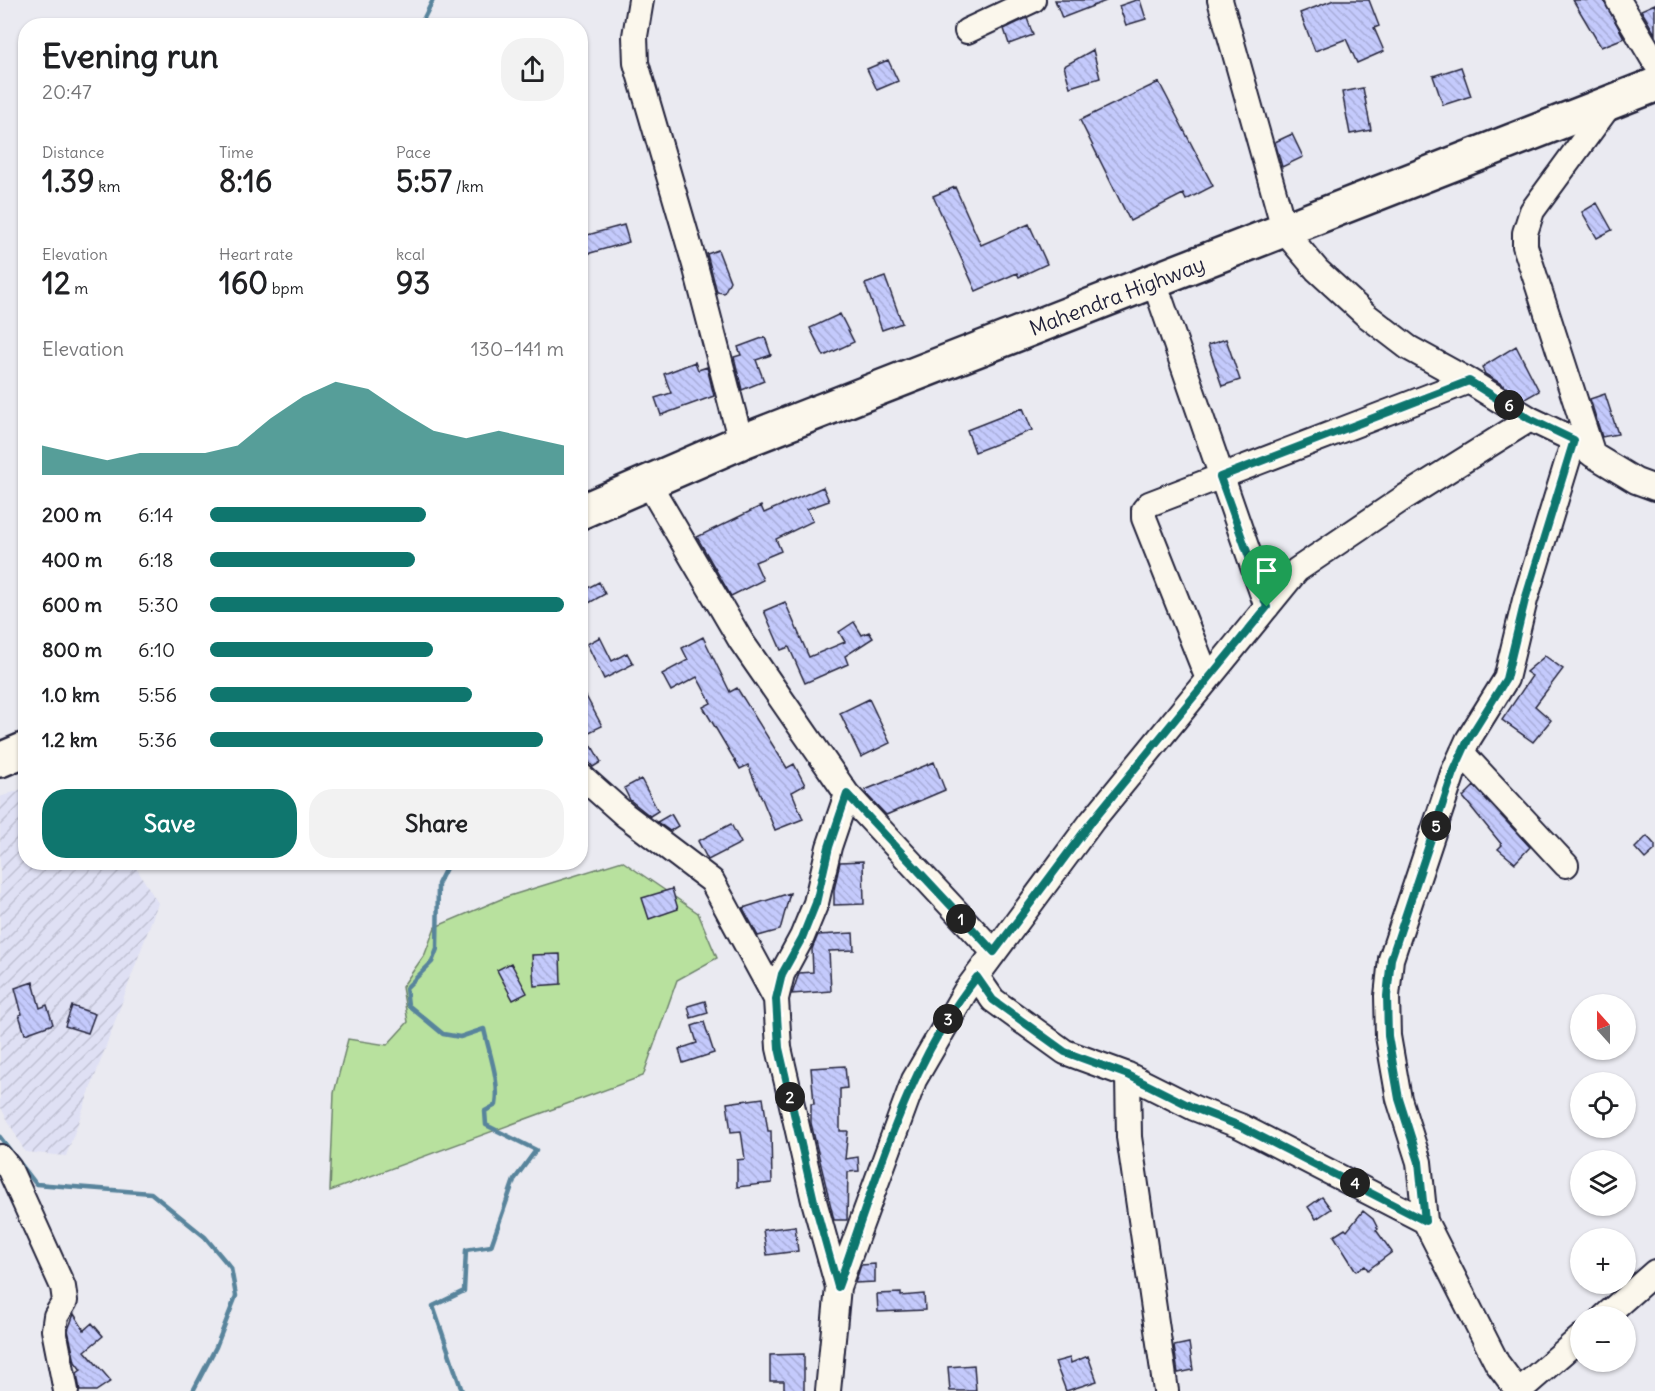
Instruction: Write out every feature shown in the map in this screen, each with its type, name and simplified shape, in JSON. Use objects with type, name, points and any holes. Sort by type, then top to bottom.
[{"type":"highway","name":"Mahendra Highway","points":[[588,509],[741,442],[1285,232],[1655,85]]},
{"type":"highway","points":[[0,760],[18,752]]},
{"type":"street","points":[[641,0],[635,36],[636,63],[695,265],[741,442]]},
{"type":"street","points":[[966,31],[1033,0]]},
{"type":"street","points":[[1220,0],[1285,232],[1317,270],[1366,315],[1409,348],[1469,381],[1530,419],[1574,440],[1593,455],[1636,481],[1655,488]]},
{"type":"street","points":[[1618,0],[1655,62]]},
{"type":"street","points":[[1593,455],[1525,246],[1525,233],[1532,211],[1611,103]]},
{"type":"street","points":[[1154,281],[1220,477],[1267,607]]},
{"type":"street","points":[[1208,679],[1144,518],[1144,510],[1149,504],[1469,381]]},
{"type":"street","points":[[828,1391],[838,1287],[914,1080],[946,1022],[994,952],[1092,821],[1297,570],[1405,497],[1530,419]]},
{"type":"street","points":[[1570,1347],[1519,1391],[1497,1363],[1425,1221],[1419,1162],[1399,1099],[1388,1036],[1387,996],[1391,959],[1404,915],[1419,882],[1453,773],[1462,753],[1506,679],[1525,600],[1574,440]]},
{"type":"street","points":[[649,484],[741,641],[847,794],[994,952]]},
{"type":"street","points":[[1462,753],[1566,865]]},
{"type":"street","points":[[588,782],[625,815],[712,881],[776,999]]},
{"type":"street","points":[[838,1287],[814,1201],[782,1059],[776,999],[782,974],[802,938],[816,903],[829,847],[847,794]]},
{"type":"street","points":[[977,977],[993,1000],[1065,1052],[1128,1075],[1194,1108],[1240,1126],[1425,1221]]},
{"type":"street","points":[[1128,1075],[1129,1137],[1166,1391]]},
{"type":"street","points":[[0,1157],[9,1168],[63,1287],[65,1301],[56,1316],[54,1330],[66,1391]]},
{"type":"street","points":[[1616,1306],[1655,1272]]},
{"type":"shaded area","points":[[18,790],[18,870],[137,870],[158,903],[66,1156],[25,1152],[0,1106],[0,797]]},
{"type":"green space","points":[[622,861],[698,913],[717,958],[677,980],[643,1076],[330,1191],[334,1093],[348,1039],[387,1045],[408,1022],[402,987],[425,954],[435,927],[506,897]]},
{"type":"building","points":[[1055,0],[1106,0],[1106,1],[1062,18]]},
{"type":"building","points":[[1140,0],[1146,19],[1126,25],[1119,6]]},
{"type":"building","points":[[1334,0],[1369,0],[1379,26],[1374,28],[1384,51],[1357,63],[1346,39],[1315,51],[1300,13]]},
{"type":"building","points":[[1573,0],[1604,0],[1624,38],[1601,47]]},
{"type":"building","points":[[1655,4],[1655,34],[1641,10]]},
{"type":"building","points":[[1027,18],[1033,35],[1009,44],[1004,29]]},
{"type":"building","points":[[1093,50],[1100,78],[1070,87],[1064,66]]},
{"type":"building","points":[[888,60],[898,81],[877,90],[867,69]]},
{"type":"building","points":[[1461,67],[1471,96],[1443,105],[1433,76]]},
{"type":"building","points":[[1159,82],[1213,186],[1186,200],[1183,194],[1130,221],[1080,120]]},
{"type":"building","points":[[1363,88],[1371,130],[1350,134],[1342,92]]},
{"type":"building","points":[[1292,134],[1303,157],[1282,167],[1275,142]]},
{"type":"building","points":[[955,187],[981,245],[1029,224],[1047,264],[1019,277],[1017,273],[976,291],[933,196]]},
{"type":"building","points":[[1597,203],[1612,230],[1597,238],[1582,212]]},
{"type":"building","points":[[624,225],[629,242],[588,254],[588,235]]},
{"type":"building","points":[[718,250],[730,281],[724,293],[717,292],[707,254]]},
{"type":"building","points":[[885,277],[902,323],[882,330],[865,284]]},
{"type":"building","points":[[840,314],[854,342],[824,356],[810,328]]},
{"type":"building","points":[[765,337],[771,355],[756,360],[764,381],[742,390],[734,357],[741,355],[738,347]]},
{"type":"building","points":[[1226,339],[1240,380],[1222,386],[1208,345]]},
{"type":"building","points":[[1516,346],[1539,391],[1525,399],[1485,374],[1482,367]]},
{"type":"building","points":[[695,362],[698,370],[707,367],[714,396],[661,415],[655,398],[671,393],[664,374]]},
{"type":"building","points":[[1605,394],[1618,434],[1602,437],[1590,399]]},
{"type":"building","points":[[1023,408],[1032,430],[975,452],[967,430]]},
{"type":"building","points":[[823,487],[829,501],[807,509],[813,521],[776,539],[781,551],[755,562],[763,580],[731,596],[697,537],[761,506],[764,513]]},
{"type":"building","points":[[599,582],[605,594],[588,604],[588,588]]},
{"type":"building","points":[[785,602],[809,657],[845,642],[839,632],[854,622],[862,635],[869,632],[873,638],[845,656],[848,664],[805,683],[789,647],[781,650],[764,611]]},
{"type":"building","points":[[600,637],[612,661],[627,653],[633,664],[604,679],[588,643]]},
{"type":"building","points":[[703,637],[730,692],[737,688],[787,768],[794,764],[805,785],[792,792],[803,819],[775,830],[748,765],[740,769],[703,707],[711,703],[697,677],[671,691],[662,674],[688,660],[682,648]]},
{"type":"building","points":[[1545,656],[1563,669],[1535,706],[1551,720],[1533,742],[1502,720],[1532,676],[1526,672]]},
{"type":"building","points":[[869,699],[890,743],[861,757],[840,713]]},
{"type":"building","points":[[588,700],[602,726],[588,733]]},
{"type":"building","points":[[588,739],[601,762],[593,767],[588,761]]},
{"type":"building","points":[[934,762],[945,790],[886,815],[867,795],[865,790]]},
{"type":"building","points":[[641,779],[658,811],[650,816],[630,800],[624,788]]},
{"type":"building","points":[[1474,786],[1530,847],[1515,863],[1498,849],[1502,845],[1463,797]]},
{"type":"building","points":[[671,814],[678,826],[670,831],[657,822]]},
{"type":"building","points":[[731,824],[741,843],[708,860],[698,841]]},
{"type":"building","points":[[1647,836],[1655,845],[1655,850],[1645,859],[1635,848]]},
{"type":"building","points":[[863,861],[864,904],[834,905],[834,890],[840,862]]},
{"type":"building","points":[[672,889],[678,909],[649,919],[642,898]]},
{"type":"building","points":[[790,893],[780,930],[758,936],[743,908]]},
{"type":"building","points":[[853,933],[854,950],[829,951],[831,991],[792,994],[799,973],[813,972],[812,949],[818,935]]},
{"type":"building","points":[[560,954],[561,984],[534,986],[532,955]]},
{"type":"building","points":[[511,963],[527,993],[513,1000],[497,970]]},
{"type":"building","points":[[33,982],[40,1008],[47,1005],[53,1024],[25,1034],[19,1015],[22,1014],[15,988]]},
{"type":"building","points":[[705,1001],[708,1013],[691,1018],[688,1006]]},
{"type":"building","points":[[72,1006],[95,1014],[88,1033],[65,1026]]},
{"type":"building","points":[[704,1022],[714,1053],[683,1063],[679,1049],[697,1043],[692,1026]]},
{"type":"building","points":[[845,1066],[847,1088],[840,1089],[840,1131],[848,1131],[845,1159],[858,1157],[859,1171],[848,1172],[847,1220],[834,1220],[811,1123],[811,1104],[814,1104],[811,1068]]},
{"type":"building","points":[[763,1098],[768,1131],[771,1131],[772,1183],[737,1187],[737,1160],[745,1159],[741,1131],[731,1132],[727,1103]]},
{"type":"building","points":[[1322,1197],[1331,1209],[1316,1219],[1308,1207]]},
{"type":"building","points":[[1363,1211],[1373,1219],[1378,1229],[1376,1230],[1392,1252],[1368,1270],[1365,1266],[1356,1271],[1334,1236],[1345,1229],[1347,1231]]},
{"type":"building","points":[[795,1226],[798,1251],[767,1255],[763,1230]]},
{"type":"building","points":[[875,1264],[875,1282],[855,1283],[861,1265]]},
{"type":"building","points":[[901,1293],[901,1296],[924,1294],[925,1310],[878,1312],[877,1294]]},
{"type":"building","points":[[74,1314],[84,1330],[92,1323],[103,1336],[85,1351],[111,1381],[96,1391],[80,1391],[77,1373],[81,1370],[75,1362],[68,1330]]},
{"type":"building","points":[[1189,1343],[1193,1370],[1178,1373],[1174,1346]]},
{"type":"building","points":[[804,1354],[804,1391],[784,1391],[784,1381],[770,1381],[770,1355]]},
{"type":"building","points":[[1088,1356],[1097,1381],[1066,1391],[1055,1362],[1070,1358],[1071,1363]]},
{"type":"building","points":[[974,1365],[976,1391],[950,1391],[948,1367]]},
{"type":"waterway","points":[[424,18],[433,0]]},
{"type":"waterway","points":[[445,870],[438,884],[437,949],[432,962],[406,988],[408,1005],[443,1034],[460,1037],[484,1029],[497,1086],[496,1105],[485,1111],[486,1125],[536,1150],[514,1180],[491,1246],[466,1250],[464,1291],[433,1306],[462,1391]]},
{"type":"waterway","points":[[0,1137],[36,1184],[151,1193],[205,1237],[231,1268],[236,1296],[216,1347],[193,1391]]},
{"type":"route","points":[[1469,381],[1530,419],[1574,440],[1525,600],[1506,679],[1468,740],[1453,773],[1419,882],[1404,915],[1391,959],[1387,996],[1388,1036],[1399,1099],[1419,1162],[1425,1221],[1240,1126],[1194,1108],[1128,1075],[1065,1052],[1017,1020],[993,1000],[977,977],[946,1022],[914,1080],[838,1287],[814,1201],[779,1048],[776,999],[782,974],[802,938],[816,903],[829,847],[847,794],[925,881],[994,952],[1092,821],[1267,607],[1220,477],[1469,381]]}]
